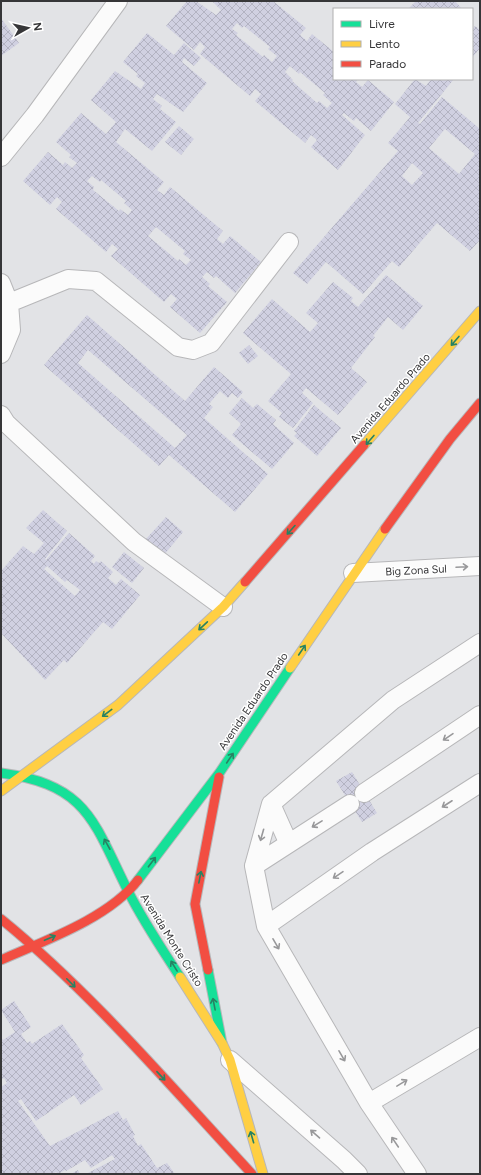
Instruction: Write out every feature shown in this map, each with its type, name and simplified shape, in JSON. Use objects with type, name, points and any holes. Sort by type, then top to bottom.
[{"type":"main road","name":"Avenida Eduardo Prado","points":[[1,791],[24,776],[118,704],[223,607],[317,501],[480,311]]},
{"type":"main road","name":"Avenida Eduardo Prado","points":[[1,960],[67,931],[97,914],[128,892],[220,772],[353,573],[446,446],[480,403]]},
{"type":"main road","points":[[220,772],[195,904],[222,1042]]},
{"type":"main road","name":"Avenida Monte Cristo","points":[[1,773],[24,776],[53,786],[76,800],[92,818],[110,850],[128,892],[222,1042],[230,1060],[263,1174]]},
{"type":"main road","points":[[1,919],[33,945],[123,1035],[252,1174]]},
{"type":"lane","points":[[1,157],[35,114],[118,1]]},
{"type":"lane","points":[[9,303],[68,279],[96,281],[178,347],[193,350],[211,343],[289,242]]},
{"type":"lane","points":[[1,283],[9,303],[11,330],[1,354]]},
{"type":"lane","points":[[1,415],[6,423],[134,542],[223,607]]},
{"type":"lane","name":"Big Zona Sul","points":[[353,573],[480,566]]},
{"type":"lane","points":[[417,1174],[369,1103],[266,926],[254,866],[271,804],[393,700],[480,643]]},
{"type":"lane","points":[[254,866],[480,716]]},
{"type":"lane","points":[[266,926],[366,856],[480,782]]},
{"type":"lane","points":[[271,804],[288,842]]},
{"type":"lane","points":[[369,1103],[480,1037]]},
{"type":"lane","points":[[230,1060],[358,1174]]},
{"type":"building","points":[[187,1],[196,1],[216,15],[221,10],[212,1],[273,1],[306,28],[300,35],[307,41],[312,34],[333,51],[333,80],[357,80],[356,82],[362,87],[368,80],[394,102],[371,131],[356,118],[354,121],[344,113],[342,115],[365,135],[338,170],[311,147],[317,140],[311,135],[305,143],[255,101],[261,94],[255,89],[250,96],[200,54],[205,47],[200,42],[194,50],[166,26]],"holes":[[[237,23],[242,28],[244,26],[270,47],[268,49],[277,56],[272,62],[264,55],[263,57],[236,35],[238,33],[232,29]],[[290,66],[299,74],[300,72],[325,93],[323,95],[332,103],[327,108],[319,101],[317,103],[292,81],[293,80],[285,72]]]},
{"type":"building","points":[[416,1],[455,1],[461,8],[409,8]]},
{"type":"building","points":[[1,18],[19,43],[1,56]]},
{"type":"building","points":[[475,26],[480,30],[480,48],[473,57],[473,29]]},
{"type":"building","points":[[147,33],[174,55],[184,43],[201,58],[194,66],[184,58],[182,62],[207,83],[183,112],[157,94],[153,99],[162,106],[160,109],[176,122],[152,151],[125,129],[116,142],[164,182],[157,190],[164,195],[170,187],[223,231],[217,239],[223,244],[230,236],[261,262],[235,293],[216,276],[214,278],[207,272],[202,277],[210,284],[208,286],[227,302],[200,333],[170,307],[177,299],[171,294],[164,302],[111,256],[118,249],[112,244],[106,252],[56,209],[62,202],[57,197],[50,205],[23,181],[48,152],[63,165],[65,162],[72,168],[77,163],[69,157],[71,155],[56,142],[81,113],[106,134],[116,122],[91,100],[115,71],[141,89],[145,83],[136,76],[138,74],[123,62]],"holes":[[[92,176],[100,182],[101,180],[126,201],[124,203],[132,210],[128,215],[120,209],[119,211],[93,190],[94,187],[87,181]],[[156,227],[185,251],[183,254],[191,260],[186,265],[179,259],[178,261],[148,236]]]},
{"type":"building","points":[[414,80],[426,86],[430,80],[453,80],[418,123],[420,124],[442,97],[480,129],[480,240],[470,251],[437,223],[399,267],[392,261],[363,294],[326,262],[307,284],[293,273],[398,151],[388,143],[410,117],[395,104]],"holes":[[[445,129],[475,154],[459,174],[429,148]],[[412,163],[423,173],[412,185],[402,176]]]},
{"type":"building","points":[[179,126],[194,139],[181,155],[165,142]]},
{"type":"building","points":[[386,275],[423,306],[403,330],[388,317],[373,336],[375,337],[351,368],[367,382],[338,415],[306,388],[302,393],[313,403],[293,428],[279,417],[282,413],[268,401],[291,374],[243,333],[272,299],[310,332],[318,323],[306,313],[333,282],[353,298],[351,301],[358,307]]},
{"type":"building","points":[[87,315],[185,401],[214,367],[243,392],[238,398],[232,393],[228,398],[220,391],[209,404],[213,407],[204,418],[268,474],[235,512],[169,455],[159,466],[44,365]],"holes":[[[88,350],[187,435],[175,448],[78,363]]]},
{"type":"building","points":[[249,345],[258,356],[248,364],[239,353]]},
{"type":"building","points":[[242,398],[253,408],[257,404],[276,420],[273,424],[294,443],[272,469],[232,435],[241,424],[229,413]]},
{"type":"building","points":[[314,405],[341,428],[317,456],[294,436],[297,433],[294,431]]},
{"type":"building","points":[[43,510],[67,531],[45,559],[46,560],[69,533],[95,556],[91,561],[94,564],[96,561],[99,563],[101,561],[113,572],[108,578],[116,585],[121,579],[140,595],[112,629],[103,622],[67,663],[64,660],[45,680],[1,633],[1,571],[23,546],[34,554],[44,543],[26,528]],"holes":[[[47,566],[65,582],[67,580],[80,590],[75,596],[44,569]]]},
{"type":"building","points":[[166,517],[183,532],[164,555],[146,539]]},
{"type":"building","points":[[124,552],[144,568],[132,583],[112,567]]},
{"type":"building","points":[[352,772],[377,813],[362,822],[336,781]]},
{"type":"building","points":[[14,1001],[31,1027],[21,1034],[27,1043],[30,1041],[32,1044],[62,1024],[84,1055],[81,1058],[103,1089],[81,1105],[74,1095],[36,1121],[21,1099],[18,1101],[50,1146],[118,1111],[123,1120],[126,1118],[135,1135],[133,1136],[138,1146],[141,1144],[157,1168],[167,1163],[175,1174],[86,1174],[115,1159],[112,1155],[91,1168],[85,1160],[58,1174],[56,1172],[52,1174],[1,1174],[1,1087],[7,1083],[4,1078],[1,1080],[1,1037],[3,1040],[15,1032],[1,1010]]},
{"type":"building","points":[[78,1170],[80,1174],[71,1174]]},
{"type":"traffic: fast","points":[[138,880],[220,772],[290,668]]},
{"type":"traffic: fast","points":[[1,773],[30,779],[53,787],[70,797],[84,810],[106,845],[140,913],[180,977]]},
{"type":"traffic: fast","points":[[208,970],[222,1043]]},
{"type":"traffic: slow","points":[[364,445],[480,311]]},
{"type":"traffic: slow","points":[[290,668],[385,529]]},
{"type":"traffic: slow","points":[[1,791],[118,705],[223,607],[245,582]]},
{"type":"traffic: slow","points":[[180,977],[222,1043],[230,1060],[263,1174]]},
{"type":"traffic: jam","points":[[385,529],[450,439],[480,403]]},
{"type":"traffic: jam","points":[[245,582],[364,445]]},
{"type":"traffic: jam","points":[[208,970],[195,904],[219,777]]},
{"type":"traffic: jam","points":[[1,960],[56,936],[93,917],[126,894],[138,880]]},
{"type":"traffic: jam","points":[[1,919],[67,978],[131,1042],[252,1174]]}]
